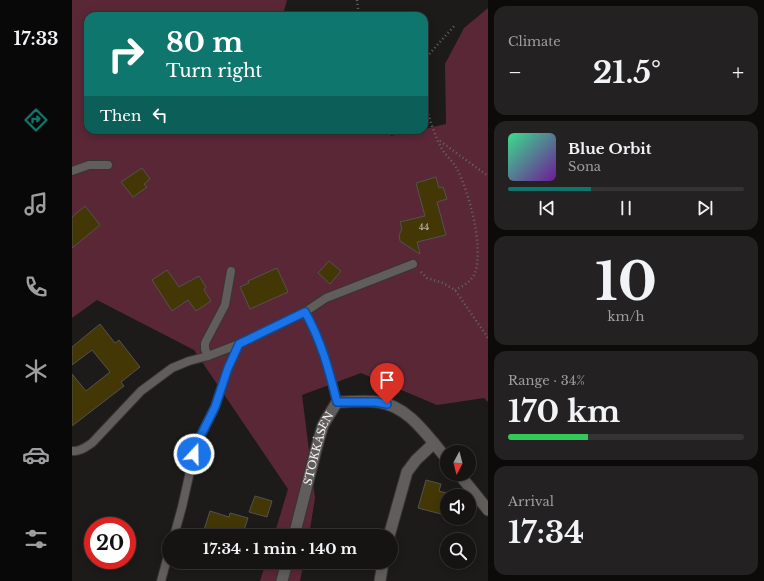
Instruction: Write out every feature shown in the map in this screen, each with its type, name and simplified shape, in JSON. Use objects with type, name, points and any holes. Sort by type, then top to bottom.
[{"type":"street","name":"STOKKÅSEN","points":[[296,529],[321,432],[337,402],[376,402],[387,404],[399,409],[418,424],[440,451]]},
{"type":"street","points":[[391,529],[408,472],[416,460],[434,443]]},
{"type":"street","points":[[465,481],[488,510]]},
{"type":"street","points":[[282,581],[285,569]]},
{"type":"street","points":[[380,581],[382,569]]},
{"type":"lane","points":[[72,171],[89,166],[108,165]]},
{"type":"lane","points":[[72,451],[76,452],[92,442],[141,391],[172,368],[239,344],[305,312],[326,298],[413,264]]},
{"type":"lane","points":[[208,356],[205,349],[205,343],[225,305],[231,271]]},
{"type":"lane","points":[[305,312],[322,346],[337,402]]},
{"type":"lane","points":[[176,529],[196,445],[215,407],[228,368],[239,344]]},
{"type":"lane","points":[[161,581],[164,569]]},
{"type":"path","points":[[357,0],[358,12]]},
{"type":"path","points":[[428,56],[455,26]]},
{"type":"path","points":[[428,113],[442,148],[456,167],[463,182],[474,218],[478,241],[478,260],[475,274],[467,283],[455,290]]},
{"type":"path","points":[[439,141],[488,176]]},
{"type":"path","points":[[413,264],[427,278],[442,283],[455,290],[488,338]]},
{"type":"shaded area","points":[[72,0],[287,0],[284,11],[280,12],[84,12],[84,134],[390,134],[391,136],[400,134],[428,134],[428,128],[446,124],[445,64],[464,28],[488,8],[488,402],[484,398],[437,405],[361,373],[302,395],[315,498],[310,529],[276,529],[288,489],[194,350],[97,300],[72,318]]},
{"type":"shaded area","points":[[264,569],[303,569],[300,581],[260,581]]},
{"type":"building","points":[[142,168],[150,179],[144,184],[147,187],[133,197],[121,182]]},
{"type":"building","points":[[436,177],[439,188],[443,187],[447,199],[437,202],[446,235],[417,242],[420,254],[400,241],[399,235],[402,229],[400,222],[425,216],[416,183]]},
{"type":"building","points":[[85,206],[100,225],[72,248],[72,217]]},
{"type":"building","points":[[329,261],[341,271],[330,284],[318,273]]},
{"type":"building","points":[[277,268],[288,292],[250,309],[240,287],[249,283],[248,281]]},
{"type":"building","points":[[167,270],[179,287],[199,276],[206,287],[204,290],[211,301],[196,311],[188,300],[172,311],[152,280]]},
{"type":"building","points":[[100,324],[115,343],[119,340],[140,367],[121,382],[124,386],[72,426],[72,374],[86,391],[110,372],[92,350],[72,365],[72,347]]},
{"type":"building","points":[[426,480],[441,484],[439,491],[440,514],[418,508]]},
{"type":"building","points":[[255,496],[272,501],[267,517],[249,512]]},
{"type":"building","points":[[210,511],[229,517],[230,513],[248,518],[244,529],[204,529]]},
{"type":"route","points":[[194,454],[196,445],[220,395],[228,368],[239,344],[305,312],[322,346],[337,402],[376,402],[387,404]]}]
